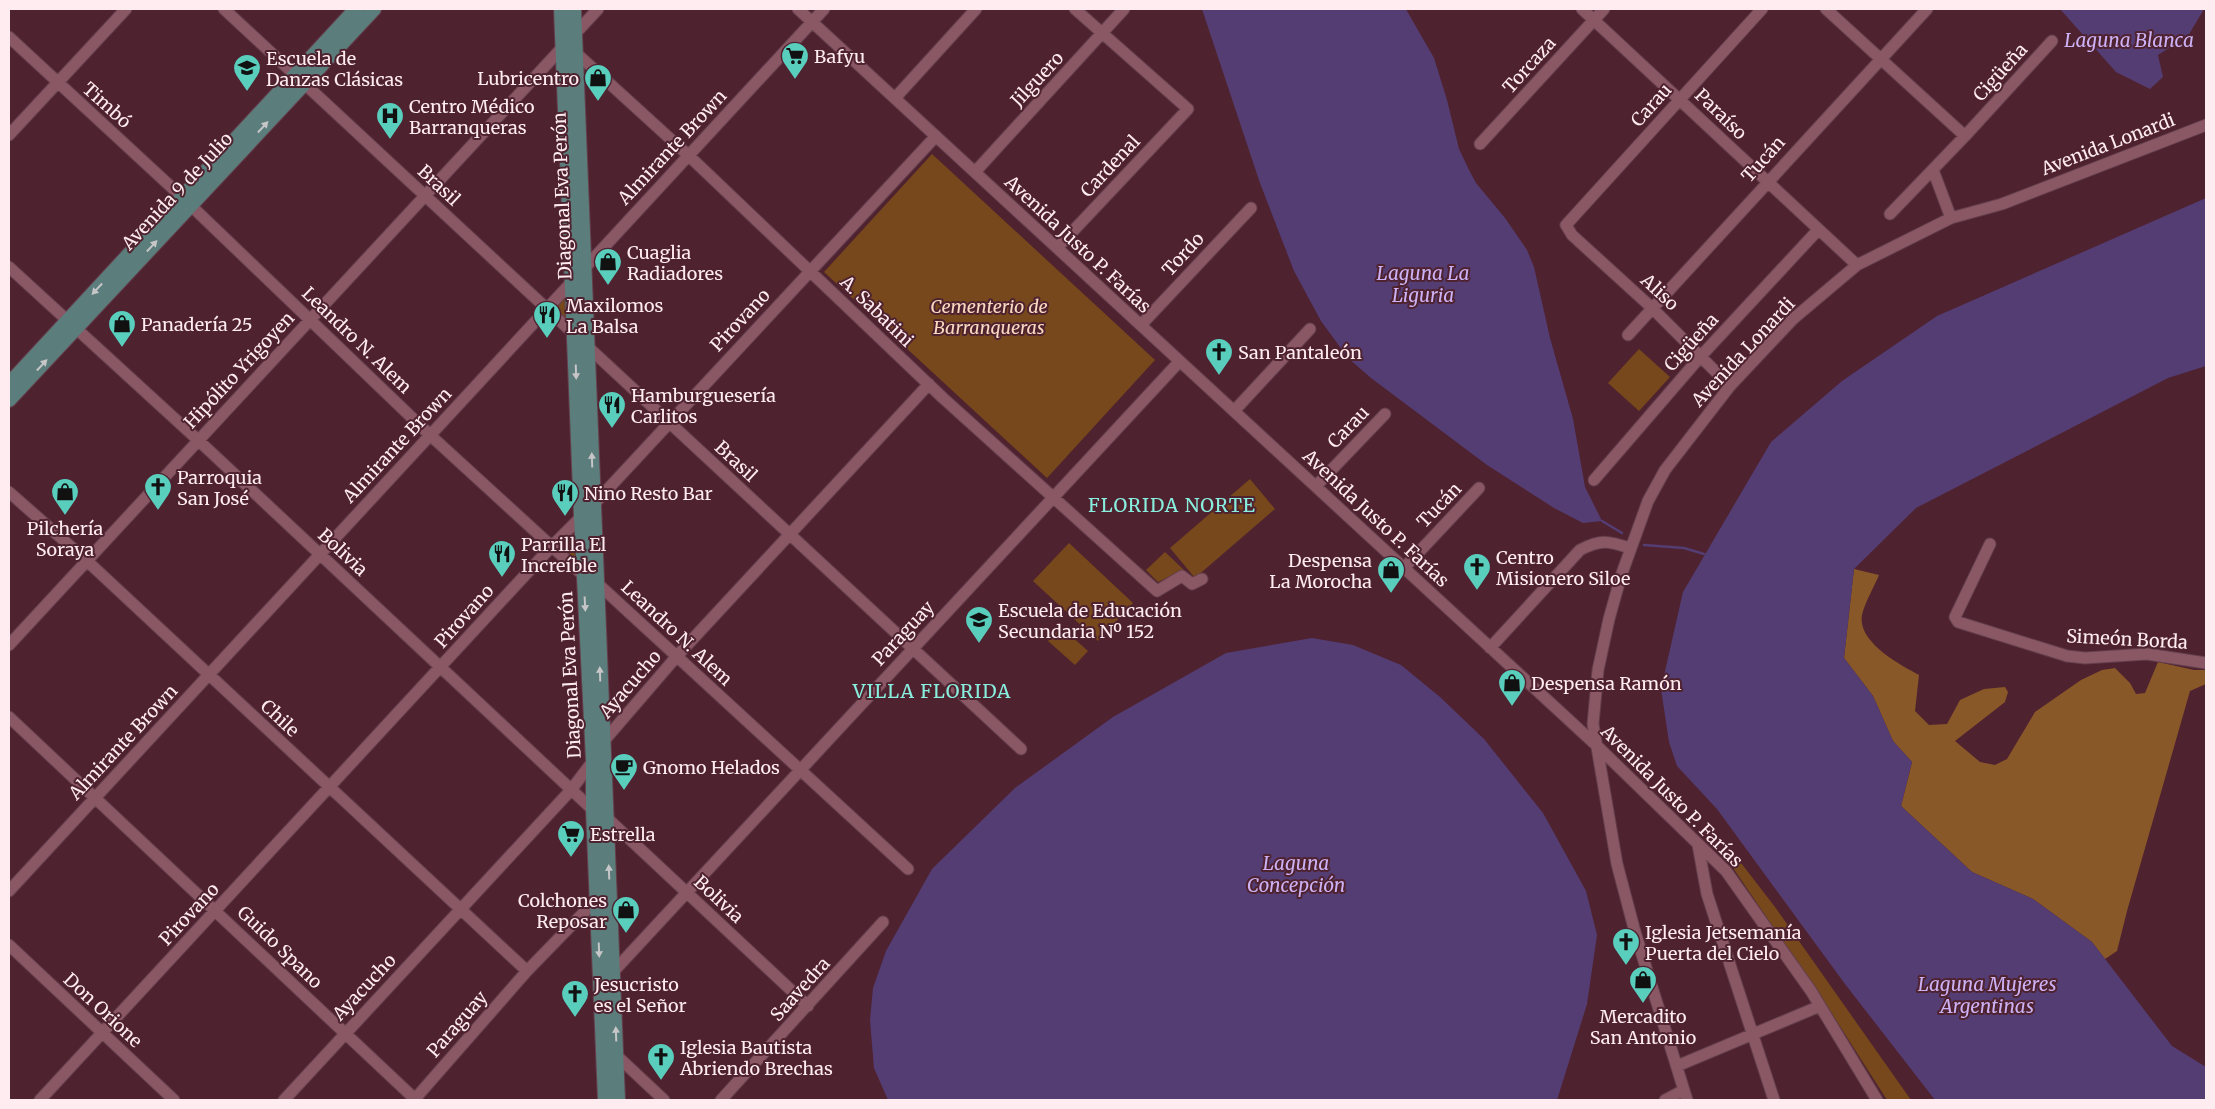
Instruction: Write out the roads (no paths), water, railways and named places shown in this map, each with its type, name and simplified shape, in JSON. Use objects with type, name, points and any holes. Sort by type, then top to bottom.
[{"type":"main road","name":"Avenida 9 de Julio","points":[[300,79],[356,9]]},
{"type":"main road","name":"Avenida 9 de Julio","points":[[9,400],[71,325],[186,201],[300,79],[374,9]]},
{"type":"main road","name":"Diagonal Eva Perón","points":[[561,9],[569,51],[583,269],[618,1100]]},
{"type":"main road","name":"Diagonal Eva Perón","points":[[574,9],[575,34],[569,51],[573,280],[581,517],[593,761],[593,810],[604,1100]]},
{"type":"main road","name":"Avenida 9 de Julio","points":[[9,384],[71,325]]},
{"type":"street","points":[[9,135],[126,9]]},
{"type":"street","name":"Brasil","points":[[224,9],[1021,749]]},
{"type":"street","points":[[575,34],[598,9]]},
{"type":"street","name":"Avenida Justo P. Farías","points":[[798,9],[1596,745],[1726,871],[1820,1006],[1876,1100]]},
{"type":"street","name":"Almirante Brown","points":[[9,891],[824,9]]},
{"type":"street","points":[[895,98],[976,9]]},
{"type":"street","points":[[1074,9],[1103,33]]},
{"type":"street","name":"Jilguero","points":[[974,172],[1124,9]]},
{"type":"street","name":"Paraíso","points":[[1582,9],[1857,265]]},
{"type":"street","name":"Torcaza","points":[[1480,144],[1604,9]]},
{"type":"street","name":"Carau","points":[[1566,225],[1762,9]]},
{"type":"street","points":[[1826,9],[1965,136]]},
{"type":"street","name":"Tucán","points":[[1628,334],[1927,9]]},
{"type":"street","name":"Cardenal","points":[[1057,248],[1188,109],[1103,33]]},
{"type":"street","name":"Timbó","points":[[9,38],[186,201]]},
{"type":"street","name":"Cigüeña","points":[[1890,214],[2052,41]]},
{"type":"street","name":"A. Sabatini","points":[[569,51],[688,155],[929,384],[1157,591],[1182,576],[1192,584],[1202,579]]},
{"type":"street","name":"Hipólito Yrigoyen","points":[[9,645],[424,196],[569,51]]},
{"type":"street","name":"Avenida Lonardi","points":[[1685,1095],[1635,932],[1617,864],[1593,724],[1598,670],[1609,619],[1630,548],[1648,501],[1665,470],[1730,386],[1793,319],[1857,265],[1951,218],[2002,204],[2206,125]]},
{"type":"street","name":"Pirovano","points":[[40,1100],[552,546],[594,504],[668,422],[936,136]]},
{"type":"street","points":[[1933,170],[1951,218]]},
{"type":"street","name":"Leandro N. Alem","points":[[186,201],[430,435],[552,546],[597,583],[908,869]]},
{"type":"street","name":"Tordo","points":[[1141,325],[1251,208]]},
{"type":"street","name":"Aliso","points":[[1566,225],[1572,235],[1651,307],[1730,386]]},
{"type":"street","name":"Cigüeña","points":[[1594,480],[1701,356],[1818,230]]},
{"type":"street","name":"Bolivia","points":[[9,267],[198,440],[593,810]]},
{"type":"street","points":[[1234,411],[1310,329]]},
{"type":"street","name":"Paraguay","points":[[613,972],[1179,362]]},
{"type":"street","name":"Ayacucho","points":[[284,1100],[571,790],[593,761],[603,742],[677,656],[929,384]]},
{"type":"street","name":"Carau","points":[[1316,486],[1385,414]]},
{"type":"street","name":"Tucán","points":[[1404,568],[1479,488]]},
{"type":"street","name":"Chile","points":[[9,492],[86,560],[460,911],[527,971]]},
{"type":"street","points":[[1490,648],[1580,550],[1592,544],[1608,541],[1630,548]]},
{"type":"street","name":"Simeón Borda","points":[[1990,544],[1955,617],[1958,622],[2067,656],[2085,658],[2147,654],[2206,662]]},
{"type":"street","name":"Guido Spano","points":[[9,717],[216,910],[415,1100]]},
{"type":"street","name":"Bolivia","points":[[606,817],[808,1006]]},
{"type":"street","points":[[1698,845],[1707,894],[1774,1100]]},
{"type":"street","name":"Paraguay","points":[[415,1100],[527,971],[597,899]]},
{"type":"street","name":"Saavedra","points":[[721,1100],[883,922]]},
{"type":"street","name":"Don Orione","points":[[9,945],[174,1100]]},
{"type":"street","points":[[1677,1066],[1820,1006]]},
{"type":"street","points":[[616,1055],[664,1100]]},
{"type":"street","points":[[1665,1100],[1685,1095]]},
{"type":"water","name":"Laguna La Liguria","points":[[1202,9],[1405,9],[1407,11],[1434,58],[1459,149],[1469,170],[1476,183],[1505,218],[1527,250],[1534,267],[1550,338],[1573,419],[1585,487],[1602,521],[1583,523],[1554,508],[1487,465],[1371,378],[1348,358],[1321,321],[1294,271],[1260,183]]},
{"type":"water","name":"Laguna Blanca","points":[[2060,9],[2204,9],[2188,36],[2158,55],[2163,77],[2150,89],[2116,72]]},
{"type":"water","name":"Laguna Mujeres Argentinas","points":[[2206,198],[2206,366],[2168,378],[1916,508],[1854,569],[1844,658],[1873,696],[1893,741],[1912,762],[1901,806],[1972,872],[2033,899],[2092,942],[2172,1046],[2206,1067],[2206,1100],[1935,1100],[1845,984],[1717,809],[1677,766],[1669,742],[1661,689],[1683,592],[1771,442],[1842,381],[1937,316]]},
{"type":"water","name":"Laguna Concepción","points":[[1312,638],[1353,645],[1401,665],[1440,697],[1484,739],[1543,813],[1586,891],[1597,935],[1587,1004],[1557,1100],[888,1100],[874,1068],[870,1020],[873,988],[886,951],[932,869],[1015,788],[1113,717],[1226,653]]},
{"type":"waterway","points":[[1602,521],[1622,533]]},
{"type":"waterway","points":[[1644,545],[1684,548],[1704,554]]},
{"type":"place","name":"Bafyu","points":[[795,80]]},
{"type":"place","name":"Escuela de Danzas Clásicas","points":[[247,92]]},
{"type":"place","name":"Lubricentro","points":[[598,102]]},
{"type":"place","name":"Centro Médico Barranqueras","points":[[390,140]]},
{"type":"place","name":"Cuaglia Radiadores","points":[[608,286]]},
{"type":"place","name":"Maxilomos La Balsa","points":[[547,339]]},
{"type":"place","name":"Panadería 25","points":[[122,348]]},
{"type":"place","name":"San Pantaleón","points":[[1219,376]]},
{"type":"place","name":"Hamburguesería Carlitos","points":[[612,429]]},
{"type":"place","name":"Parroquia San José","points":[[158,511]]},
{"type":"place","name":"Pilchería Soraya","points":[[65,516]]},
{"type":"place","name":"Nino Resto Bar","points":[[565,517]]},
{"type":"place","name":"Parrilla El Increíble","points":[[502,578]]},
{"type":"place","name":"Centro Misionero Siloe","points":[[1477,591]]},
{"type":"place","name":"Despensa La Morocha","points":[[1391,594]]},
{"type":"place","name":"Escuela de Educación Secundaria Nº 152","points":[[979,644]]},
{"type":"place","name":"Despensa Ramón","points":[[1512,707]]},
{"type":"place","name":"Gnomo Helados","points":[[624,791]]},
{"type":"place","name":"Estrella","points":[[571,858]]},
{"type":"place","name":"Colchones Reposar","points":[[626,934]]},
{"type":"place","name":"Iglesia Jetsemanía Puerta del Cielo","points":[[1626,966]]},
{"type":"place","name":"Mercadito San Antonio","points":[[1643,1004]]},
{"type":"place","name":"Jesucristo es el Señor","points":[[575,1018]]},
{"type":"place","name":"Iglesia Bautista Abriendo Brechas","points":[[661,1081]]},
{"type":"district","name":"FLORIDA NORTE","points":[[1172,505]]},
{"type":"district","name":"VILLA FLORIDA","points":[[932,691]]},
{"type":"park label","name":"Cementerio de Barranqueras","points":[[989,316]]}]
